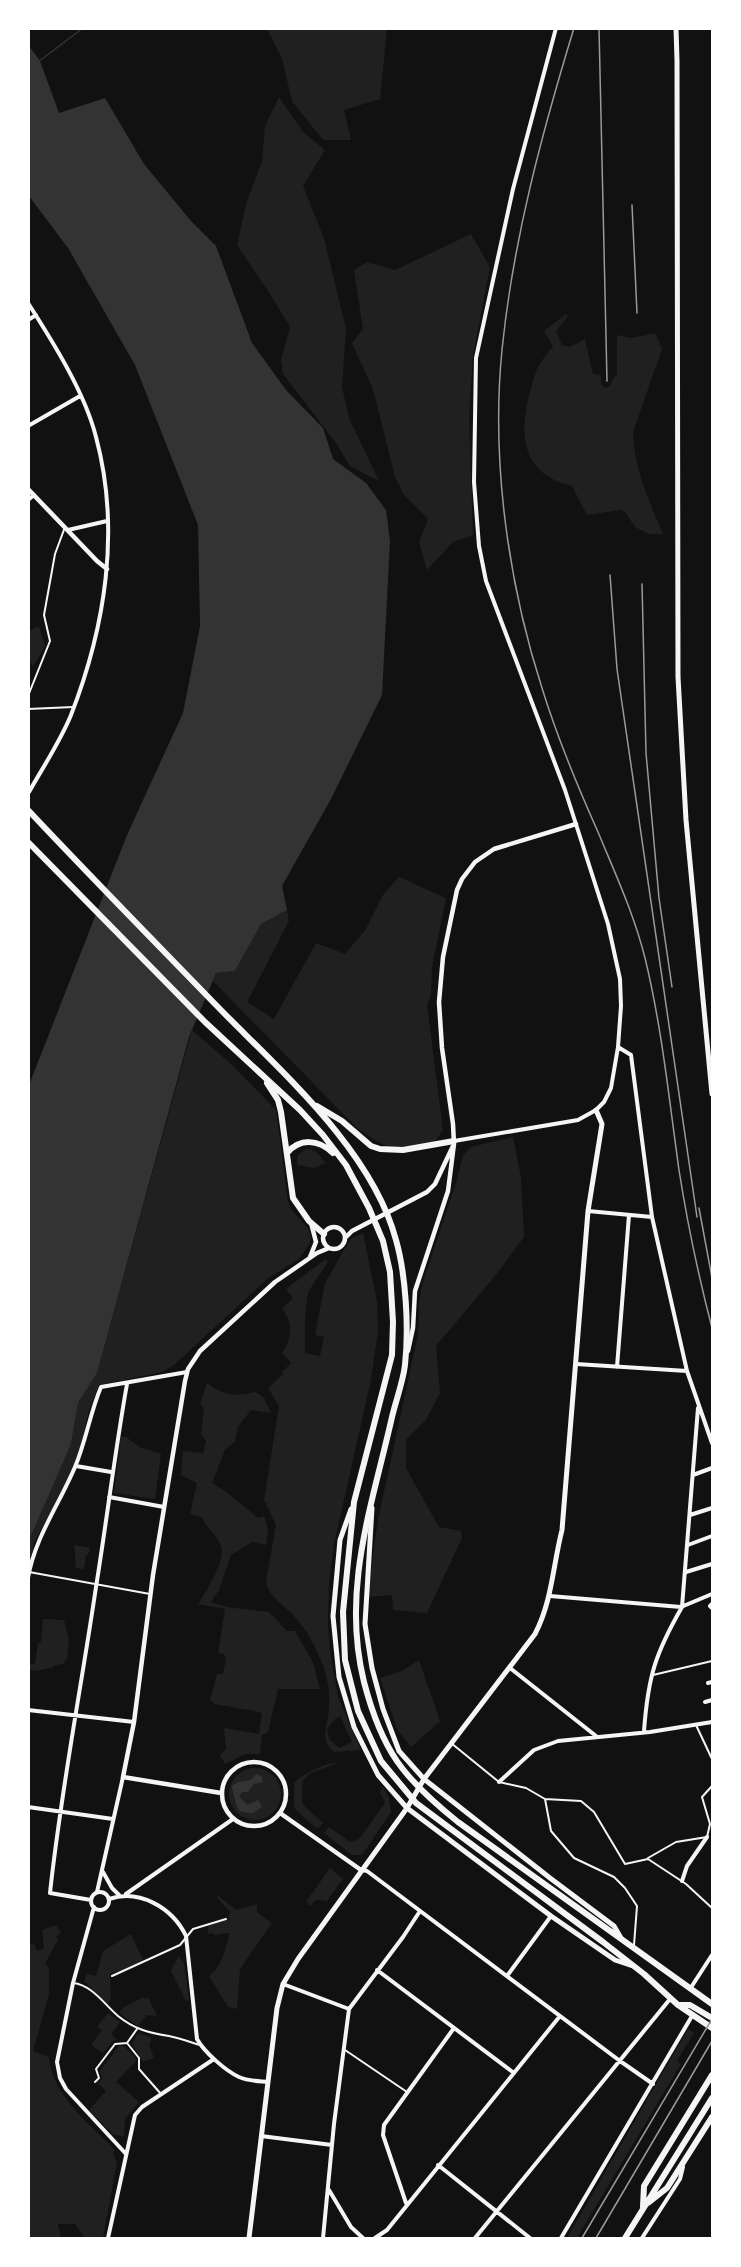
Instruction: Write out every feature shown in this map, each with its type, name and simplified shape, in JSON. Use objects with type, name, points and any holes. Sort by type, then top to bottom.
[{"type":"main road","points":[[676,28],[678,687],[686,820],[712,1094]]},
{"type":"main road","points":[[28,810],[308,1100],[356,1156],[381,1201],[396,1239],[406,1296],[405,1365],[362,1541],[356,1580],[355,1628],[361,1671],[372,1712],[388,1749],[408,1777],[429,1799],[458,1822],[711,2003]]},
{"type":"main road","points":[[28,842],[205,1022],[308,1118],[346,1165],[369,1208],[383,1241],[390,1272],[392,1355],[354,1502],[340,1540],[333,1616],[339,1677],[354,1727],[378,1775],[407,1808],[551,1916],[615,1960],[634,1967]]},
{"type":"main road","points":[[253,1067],[278,1100],[293,1198],[311,1222],[326,1235]]},
{"type":"main road","points":[[308,1100],[342,1121],[359,1137],[380,1149],[403,1150],[454,1142]]},
{"type":"main road","points":[[249,2238],[276,2008],[283,1984],[361,1870],[407,1808],[424,1779],[510,1668],[535,1634],[544,1617],[562,1530],[588,1211],[602,1124],[596,1110]]},
{"type":"main road","points":[[287,1153],[298,1143],[310,1141],[328,1148],[346,1165]]},
{"type":"main road","points":[[373,1501],[365,1624],[372,1668],[383,1708],[399,1751],[424,1779],[614,1926],[621,1940]]},
{"type":"main road","points":[[354,1502],[343,1612],[345,1660],[358,1711],[381,1761],[416,1803],[603,1942],[692,2016],[712,2028]]},
{"type":"main road","points":[[678,2005],[690,2005],[712,2018]]},
{"type":"main road","points":[[643,2208],[644,2186],[712,2075]]},
{"type":"main road","points":[[625,2238],[712,2098]]},
{"type":"main road","points":[[643,2208],[667,2188],[712,2117]]},
{"type":"street","points":[[454,1142],[578,1120],[596,1110],[604,1102],[611,1088],[618,1047],[621,997],[615,950],[565,790],[486,581],[479,546],[474,482],[474,379],[480,338],[513,189],[556,28]]},
{"type":"street","points":[[28,303],[75,383],[96,437],[106,495],[107,521],[104,604],[88,664],[70,717],[29,792]]},
{"type":"street","points":[[28,320],[36,315]]},
{"type":"street","points":[[28,426],[80,396]]},
{"type":"street","points":[[28,489],[107,569]]},
{"type":"street","points":[[28,500],[34,495]]},
{"type":"street","points":[[67,529],[107,521]]},
{"type":"street","points":[[405,1365],[413,1328],[416,1291],[448,1191],[454,1142],[442,1048],[439,1002],[443,957],[457,890],[475,862],[494,849],[576,824]]},
{"type":"street","points":[[618,1047],[631,1054],[652,1217],[687,1371],[712,1443]]},
{"type":"street","points":[[326,1235],[340,1230],[347,1233],[352,1231],[418,1197],[435,1184],[454,1142]]},
{"type":"street","points":[[588,1211],[652,1217]]},
{"type":"street","points":[[617,1367],[629,1215]]},
{"type":"street","points":[[309,1258],[316,1242],[311,1222]]},
{"type":"street","points":[[340,1230],[345,1238]]},
{"type":"street","points":[[109,1899],[104,1909],[99,1910],[94,1907],[91,1900],[97,1892],[103,1871],[134,1722],[184,1381],[200,1351],[275,1282],[317,1253],[329,1248],[339,1248],[352,1231]]},
{"type":"street","points":[[326,1235],[329,1248]]},
{"type":"street","points":[[317,1253],[321,1250],[326,1235]]},
{"type":"street","points":[[576,1364],[687,1371]]},
{"type":"street","points":[[29,1575],[36,1544],[76,1466],[100,1387],[188,1372]]},
{"type":"street","points":[[91,1900],[50,1893],[60,1810],[97,1584],[111,1472],[127,1384]]},
{"type":"street","points":[[644,1731],[650,1675],[659,1649],[682,1607],[698,1404]]},
{"type":"street","points":[[76,1466],[111,1472]]},
{"type":"street","points":[[693,1475],[712,1468]]},
{"type":"street","points":[[109,1497],[164,1507]]},
{"type":"street","points":[[690,1515],[712,1508]]},
{"type":"street","points":[[688,1545],[712,1536]]},
{"type":"street","points":[[686,1572],[712,1564]]},
{"type":"street","points":[[550,1596],[682,1607],[712,1594]]},
{"type":"street","points":[[510,1668],[597,1737]]},
{"type":"street","points":[[705,1702],[712,1701]]},
{"type":"street","points":[[28,1710],[134,1722]]},
{"type":"street","points":[[498,1782],[534,1750],[558,1741],[650,1732],[712,1722]]},
{"type":"street","points":[[251,1761],[260,1762],[276,1770],[284,1782],[286,1796],[280,1813],[270,1822],[258,1826],[249,1826],[233,1819],[224,1807],[221,1793],[227,1774],[234,1768],[251,1761]]},
{"type":"street","points":[[123,1778],[221,1793]]},
{"type":"street","points":[[28,1807],[113,1819]]},
{"type":"street","points":[[280,1813],[361,1870],[367,1871],[653,2084]]},
{"type":"street","points":[[109,1899],[122,1895],[233,1819]]},
{"type":"street","points":[[682,1881],[687,1866],[707,1837]]},
{"type":"street","points":[[103,1871],[112,1888],[122,1895],[151,1900],[180,1925],[186,1936],[197,2039],[200,2046],[238,2076],[268,2082]]},
{"type":"street","points":[[97,1892],[103,1892],[109,1899]]},
{"type":"street","points":[[94,1907],[73,1983],[57,2062],[60,2078],[74,2099],[126,2154]]},
{"type":"street","points":[[323,2238],[332,2145],[350,2008],[420,1911]]},
{"type":"street","points":[[507,1976],[551,1916]]},
{"type":"street","points":[[690,1989],[712,1955]]},
{"type":"street","points":[[377,1970],[514,2073]]},
{"type":"street","points":[[283,1984],[350,2008]]},
{"type":"street","points":[[475,2238],[670,1999]]},
{"type":"street","points":[[375,2238],[387,2230],[560,2016]]},
{"type":"street","points":[[561,2238],[692,2016]]},
{"type":"street","points":[[406,2204],[383,2135],[384,2125],[454,2028]]},
{"type":"street","points":[[108,2238],[135,2115],[142,2107],[214,2058]]},
{"type":"street","points":[[261,2136],[332,2145]]},
{"type":"street","points":[[642,2238],[680,2179],[684,2162]]},
{"type":"street","points":[[438,2165],[530,2238]]},
{"type":"street","points":[[328,2189],[351,2227],[363,2238]]},
{"type":"lane","points":[[28,696],[50,641],[44,615],[55,554],[67,529]]},
{"type":"lane","points":[[28,709],[73,707]]},
{"type":"lane","points":[[29,1575],[151,1594]]},
{"type":"lane","points":[[650,1675],[712,1660]]},
{"type":"lane","points":[[696,1725],[712,1759]]},
{"type":"lane","points":[[451,1743],[498,1782],[526,1788],[545,1799],[581,1801],[594,1812],[625,1864],[648,1859],[676,1842],[707,1837],[710,1824],[702,1797],[712,1786]]},
{"type":"lane","points":[[545,1799],[551,1831],[574,1858],[614,1877],[637,1906],[634,1948]]},
{"type":"lane","points":[[648,1859],[682,1881],[712,1908]]},
{"type":"lane","points":[[112,1976],[180,1945],[193,1929],[226,1919]]},
{"type":"lane","points":[[73,1983],[86,1986],[118,2016],[137,2029],[157,2035],[171,2036],[200,2046]]},
{"type":"lane","points":[[95,2082],[99,2078],[96,2069],[115,2044],[127,2043],[137,2029]]},
{"type":"lane","points":[[127,2043],[139,2058],[139,2069],[161,2094]]},
{"type":"lane","points":[[345,2049],[407,2092]]},
{"type":"shaded area","points":[[267,29],[387,29],[380,99],[344,110],[351,140],[323,140],[292,101],[282,59]]},
{"type":"shaded area","points":[[29,46],[40,61],[59,113],[105,98],[144,164],[191,221],[216,246],[252,343],[286,390],[323,428],[333,459],[366,483],[386,510],[390,541],[382,695],[331,799],[282,886],[287,910],[261,924],[235,971],[216,973],[189,1037],[97,1373],[78,1403],[71,1444],[29,1540],[29,1085],[127,835],[183,713],[200,626],[198,525],[135,365],[68,248],[29,196]]},
{"type":"shaded area","points":[[279,97],[303,132],[325,150],[303,186],[324,238],[346,329],[342,387],[349,418],[379,481],[350,466],[336,443],[283,374],[281,360],[290,327],[237,245],[247,201],[262,161],[265,126]]},
{"type":"shaded area","points":[[471,234],[490,267],[473,356],[469,417],[473,535],[453,542],[427,570],[419,542],[428,519],[404,495],[395,477],[373,389],[352,343],[363,329],[354,270],[367,262],[395,270]]},
{"type":"shaded area","points":[[566,314],[568,316],[556,331],[562,345],[570,347],[585,339],[593,374],[601,375],[601,384],[605,388],[609,387],[617,375],[617,335],[632,338],[655,333],[662,349],[633,432],[639,471],[663,534],[649,534],[635,527],[625,512],[620,510],[587,515],[572,486],[544,474],[529,454],[524,429],[528,400],[539,365],[553,346],[544,331]]},
{"type":"shaded area","points":[[39,626],[45,646],[33,667],[29,659],[29,631]]},
{"type":"shaded area","points":[[399,877],[446,898],[432,967],[431,995],[427,1005],[443,1130],[434,1143],[401,1148],[385,1145],[357,1128],[213,981],[216,973],[235,971],[261,924],[287,910],[289,921],[247,1002],[274,1019],[316,943],[345,954],[366,929],[383,895]]},
{"type":"shaded area","points":[[192,1030],[232,1065],[276,1110],[288,1202],[291,1209],[308,1228],[311,1238],[299,1259],[267,1279],[174,1365],[162,1372],[99,1385],[89,1410],[76,1466],[34,1543],[29,1568],[29,1536],[71,1444],[78,1403],[97,1373]]},
{"type":"shaded area","points":[[513,1137],[521,1177],[524,1237],[495,1276],[436,1346],[440,1393],[426,1420],[406,1440],[406,1468],[439,1527],[461,1531],[462,1538],[427,1613],[393,1610],[392,1595],[367,1597],[378,1520],[418,1334],[419,1301],[423,1282],[463,1155],[471,1147]]},
{"type":"shaded area","points":[[306,1149],[317,1153],[325,1163],[314,1168],[297,1165],[298,1155]]},
{"type":"shaded area","points":[[363,1233],[377,1301],[378,1331],[371,1380],[334,1544],[329,1582],[328,1626],[338,1697],[361,1750],[334,1752],[329,1747],[325,1732],[329,1699],[324,1668],[305,1630],[293,1614],[274,1598],[266,1581],[276,1525],[264,1500],[279,1406],[268,1388],[291,1363],[282,1353],[288,1342],[290,1331],[288,1319],[282,1309],[293,1298],[286,1289],[326,1259],[328,1262],[308,1292],[305,1316],[305,1353],[320,1356],[324,1337],[315,1335],[325,1283],[351,1238]],"holes":[[[340,1716],[352,1742],[339,1748],[329,1739],[327,1729]]]},
{"type":"shaded area","points":[[207,1383],[229,1394],[255,1392],[263,1397],[271,1413],[251,1410],[238,1427],[235,1441],[225,1450],[212,1483],[258,1518],[264,1516],[268,1529],[266,1545],[252,1542],[231,1555],[219,1590],[211,1602],[226,1607],[269,1612],[287,1631],[295,1631],[313,1662],[320,1689],[278,1689],[268,1732],[262,1735],[260,1754],[245,1754],[225,1764],[220,1755],[226,1749],[224,1728],[259,1734],[262,1715],[260,1712],[214,1704],[210,1701],[217,1674],[223,1674],[226,1659],[224,1654],[218,1653],[225,1609],[198,1604],[218,1568],[222,1552],[217,1538],[202,1517],[190,1514],[197,1483],[181,1475],[183,1451],[203,1453],[206,1441],[201,1434],[204,1408],[200,1405]]},
{"type":"shaded area","points":[[121,1437],[126,1437],[140,1447],[161,1454],[155,1499],[114,1493]]},
{"type":"shaded area","points":[[74,1545],[90,1548],[86,1555],[84,1569],[76,1568]]},
{"type":"shaded area","points":[[43,1619],[64,1620],[69,1640],[67,1660],[64,1664],[50,1669],[29,1670],[29,1664],[35,1664],[38,1643],[41,1642]]},
{"type":"shaded area","points":[[419,1660],[440,1721],[411,1747],[397,1729],[380,1678],[402,1671]]},
{"type":"shaded area","points":[[340,1762],[309,1774],[302,1782],[304,1806],[323,1823],[316,1828],[294,1808],[294,1782],[316,1769]]},
{"type":"shaded area","points":[[255,1768],[269,1772],[277,1780],[281,1794],[277,1808],[269,1816],[255,1820],[241,1816],[233,1808],[229,1794],[233,1780],[241,1772]]},
{"type":"shaded area","points":[[256,1774],[262,1777],[263,1782],[254,1784],[248,1792],[242,1792],[239,1796],[247,1805],[258,1800],[262,1807],[253,1813],[242,1812],[237,1806],[232,1786],[238,1782],[251,1780]]},
{"type":"shaded area","points":[[383,1787],[389,1798],[391,1812],[362,1855],[352,1855],[324,1833],[329,1827],[350,1842],[359,1839],[385,1803],[380,1792]]},
{"type":"shaded area","points":[[330,1868],[343,1879],[326,1902],[315,1900],[311,1906],[306,1902]]},
{"type":"shaded area","points":[[218,1896],[236,1910],[257,1904],[257,1912],[272,1923],[240,1969],[237,2009],[228,2007],[209,1976],[220,1962],[230,1934],[208,1934],[208,1926],[230,1919],[228,1916],[231,1913],[217,1898]]},
{"type":"shaded area","points":[[56,1925],[61,1932],[56,1937],[58,1939],[45,1964],[49,1967],[49,1994],[33,2051],[49,2057],[57,2084],[65,2097],[115,2150],[113,2154],[117,2162],[103,2238],[85,2238],[75,2224],[58,2224],[61,2238],[29,2238],[29,1945],[34,1944],[37,1951],[44,1948],[42,1930]]},
{"type":"shaded area","points":[[131,1934],[143,1960],[110,1974],[111,1998],[108,2005],[84,1981],[87,1974],[96,1976],[103,1951]]},
{"type":"shaded area","points":[[178,1956],[184,1962],[189,2000],[186,2001],[171,1971]]},
{"type":"shaded area","points":[[143,1997],[144,1999],[148,1997],[157,2016],[147,2015],[138,2026],[119,2013],[123,2008]]},
{"type":"shaded area","points":[[108,2013],[120,2022],[111,2034],[117,2040],[113,2041],[103,2053],[91,2045],[102,2030],[97,2027]]},
{"type":"shaded area","points":[[688,2029],[694,2033],[677,2061],[681,2064],[577,2238],[567,2238]]},
{"type":"shaded area","points":[[138,2033],[152,2038],[149,2045],[154,2058],[143,2062],[132,2044]]},
{"type":"shaded area","points":[[119,2046],[124,2046],[136,2061],[116,2082],[139,2102],[125,2119],[124,2136],[114,2135],[89,2110],[106,2091],[98,2083],[102,2079],[100,2071]]},
{"type":"waterway","points":[[38,62],[83,28]]},
{"type":"railway","points":[[574,28],[530,187],[507,309],[499,392],[501,478],[505,521],[520,606],[548,706],[575,779],[624,894],[645,958],[661,1037],[686,1209],[712,1328]]},
{"type":"railway","points":[[599,28],[607,381]]},
{"type":"railway","points":[[632,205],[637,313]]},
{"type":"railway","points":[[610,575],[617,669],[697,1217]]},
{"type":"railway","points":[[642,584],[646,753],[659,898],[672,987]]},
{"type":"railway","points":[[699,1208],[712,1278]]},
{"type":"railway","points":[[582,2238],[712,2019]]},
{"type":"railway","points":[[596,2238],[712,2041]]}]
